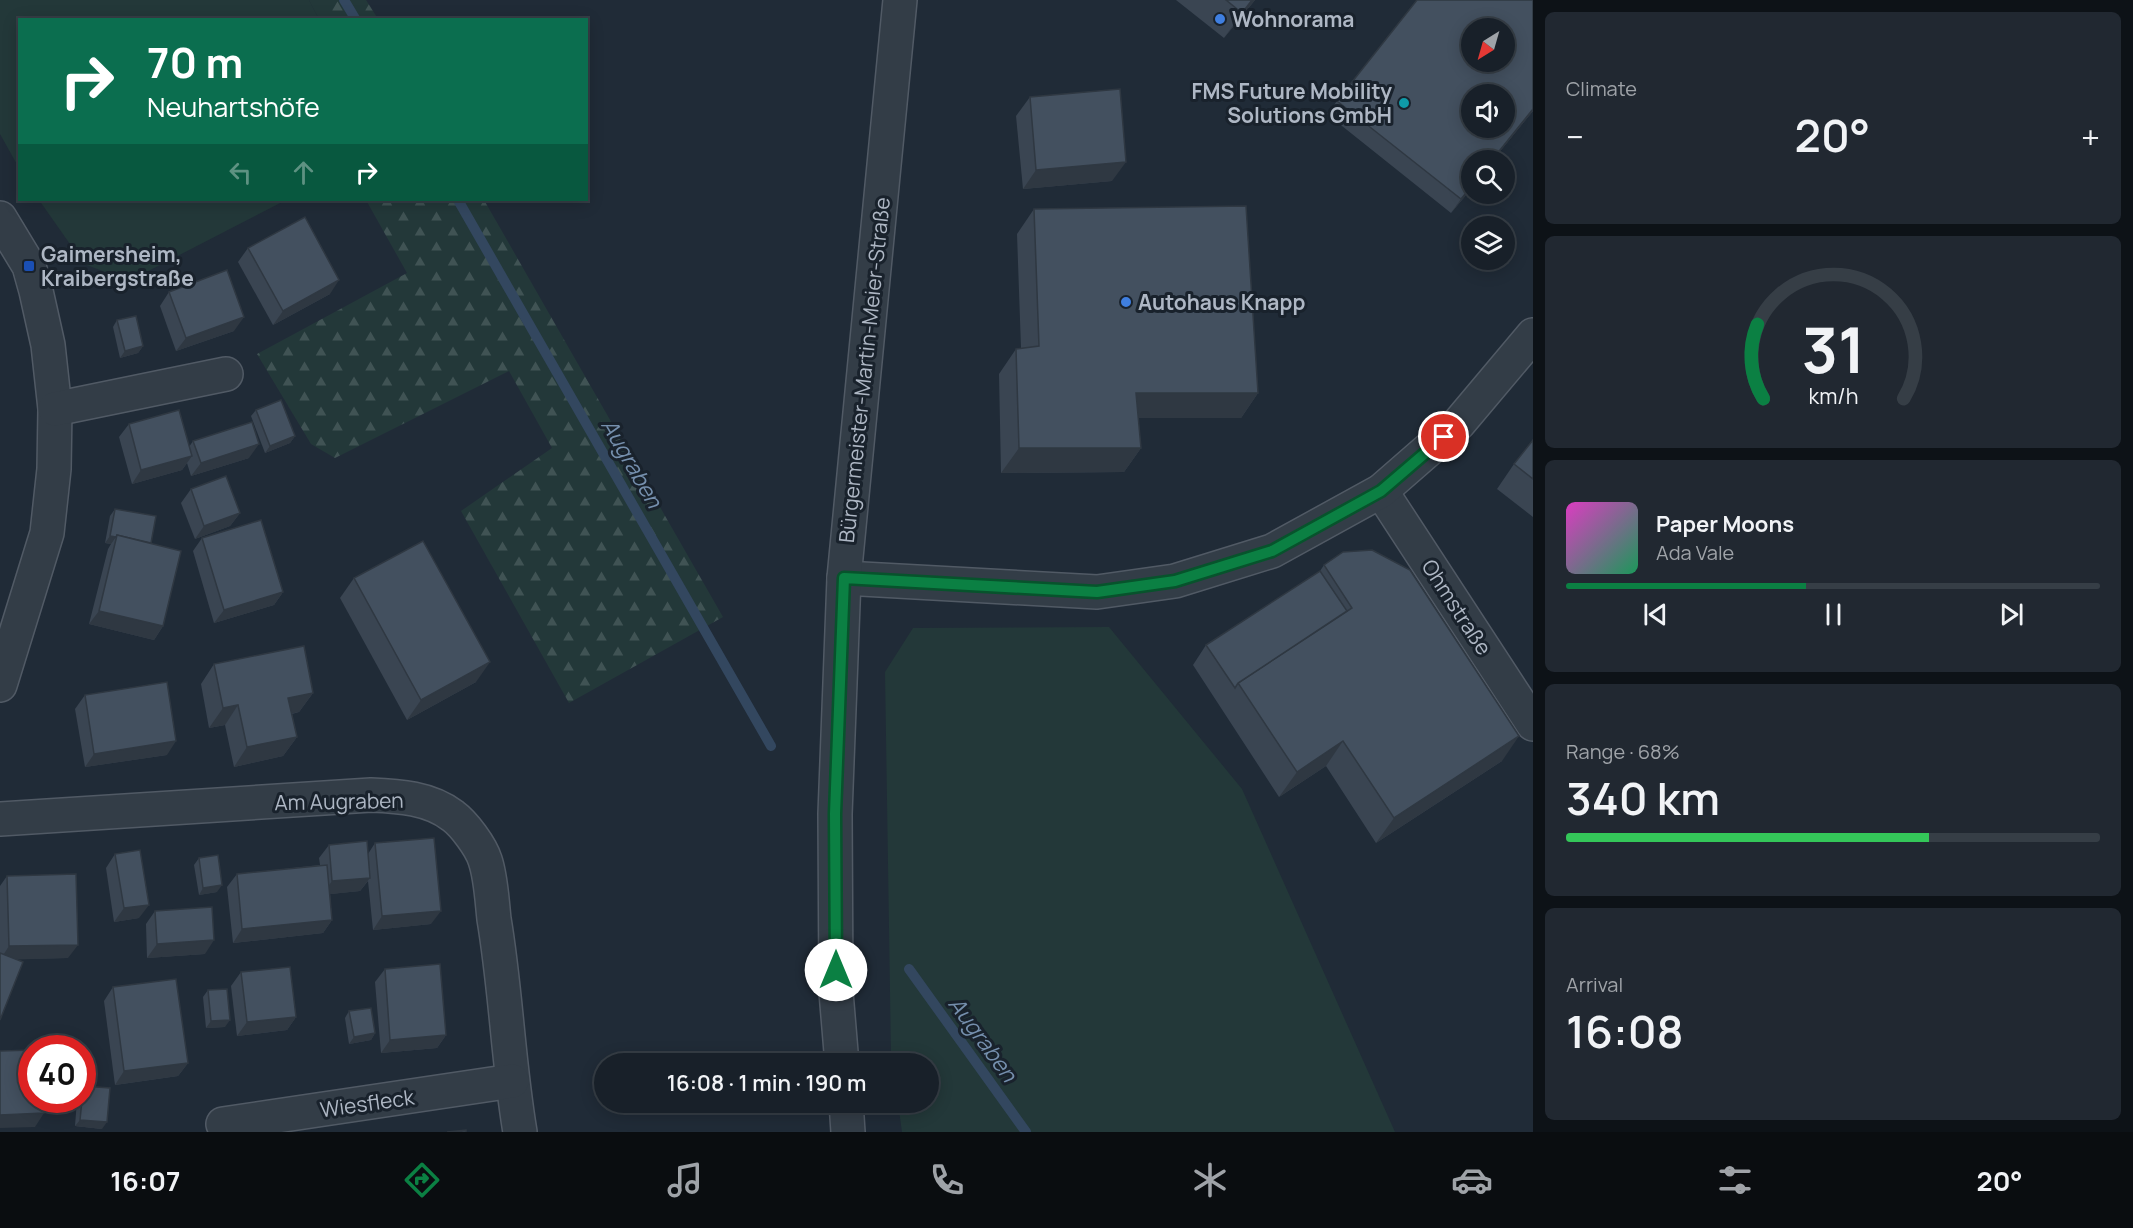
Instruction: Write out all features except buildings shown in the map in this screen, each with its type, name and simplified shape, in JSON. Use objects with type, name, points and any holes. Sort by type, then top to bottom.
[{"type":"street","name":"Bürgermeister-Martin-Meier-Straße","points":[[841,1053],[836,992],[835,814],[844,578],[900,0]]},
{"type":"street","points":[[0,218],[29,266],[48,345],[55,409],[54,470],[47,533],[0,685]]},
{"type":"street","points":[[844,578],[1097,592],[1175,581],[1272,551],[1381,491],[1459,423],[1533,335]]},
{"type":"street","points":[[55,409],[226,374]]},
{"type":"street","name":"Ohmstraße","points":[[1381,491],[1533,724]]},
{"type":"street","name":"Am Augraben","points":[[0,819],[370,795],[406,796],[432,805],[453,816],[473,839],[485,860],[499,948],[512,1082],[520,1132]]},
{"type":"street","name":"Wiesfleck","points":[[223,1125],[512,1082]]},
{"type":"street","points":[[847,1113],[848,1132]]},
{"type":"green space","points":[[0,0],[309,0],[318,18],[18,18],[18,166],[0,134]]},
{"type":"green space","points":[[309,0],[366,0],[377,18],[318,18]]},
{"type":"green space","points":[[40,201],[284,201],[129,281],[84,264]]},
{"type":"green space","points":[[367,201],[485,201],[723,617],[569,703],[461,511],[552,448],[509,371],[335,458],[311,444],[257,354],[407,273]]},
{"type":"green space","points":[[1109,627],[1242,789],[1395,1132],[902,1132],[899,1113],[939,1113],[939,1053],[891,1053],[885,672],[913,628]]},
{"type":"waterway","name":"Augraben","points":[[344,0],[355,18]]},
{"type":"waterway","name":"Augraben","points":[[459,201],[771,746]]},
{"type":"waterway","name":"Augraben","points":[[909,969],[1026,1132]]},
{"type":"place","name":"Wohnorama","points":[[1220,19]]},
{"type":"place","name":"FMS Future Mobility Solutions GmbH","points":[[1404,103]]},
{"type":"place","name":"Gaimersheim, Kraibergstraße","points":[[29,266]]},
{"type":"place","name":"Autohaus Knapp","points":[[1126,302]]},
{"type":"route","points":[[836,970],[835,814],[844,578],[1097,592],[1175,581],[1272,551],[1381,491],[1444,437]]}]
